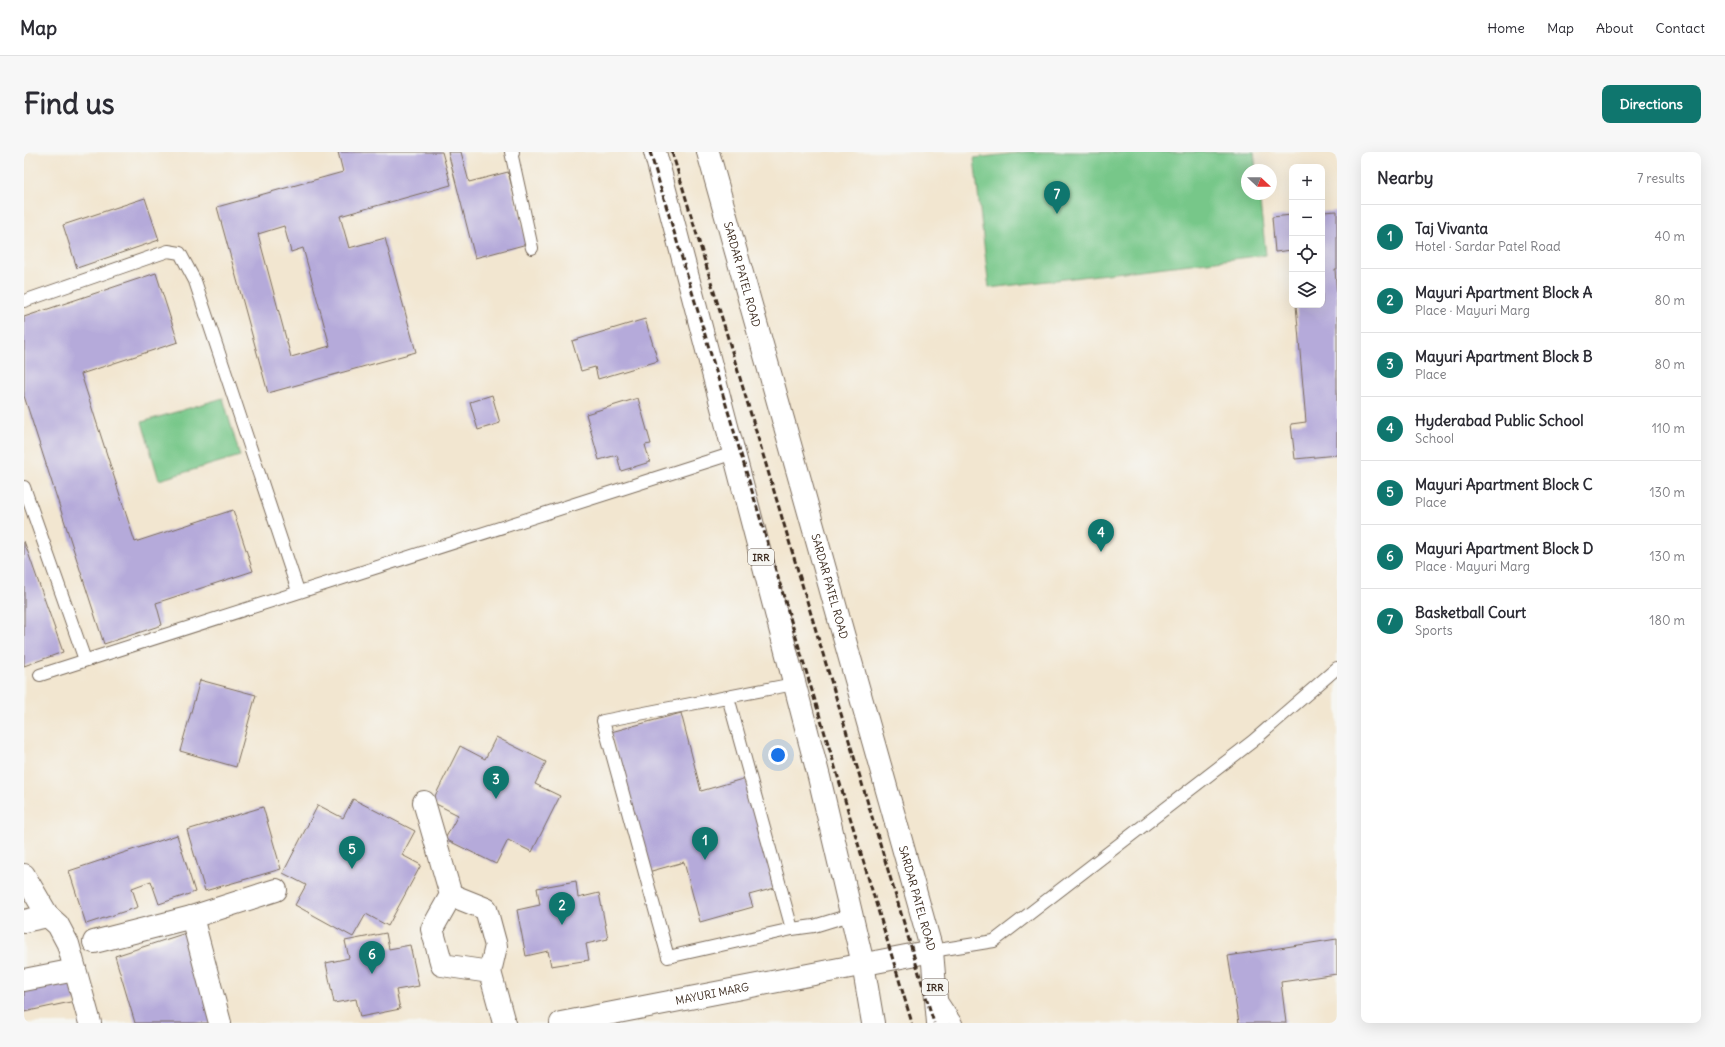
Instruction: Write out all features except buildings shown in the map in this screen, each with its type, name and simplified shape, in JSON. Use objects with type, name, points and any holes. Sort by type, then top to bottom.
[{"type":"main road","name":"IRR","points":[[655,152],[819,777],[850,914],[863,964],[873,1023]]},
{"type":"main road","name":"SARDAR PATEL ROAD","points":[[708,152],[932,951],[938,1023]]},
{"type":"main road","points":[[424,802],[451,895],[432,929],[442,965],[490,972]]},
{"type":"main road","points":[[24,875],[48,916],[58,925],[68,944],[90,1023]]},
{"type":"main road","points":[[94,942],[192,917],[276,890]]},
{"type":"main road","points":[[451,895],[486,909],[496,946],[490,972],[504,1023]]},
{"type":"main road","points":[[24,921],[48,916]]},
{"type":"main road","points":[[192,917],[220,1023]]},
{"type":"main road","name":"MAYURI MARG","points":[[561,1023],[932,951]]},
{"type":"main road","points":[[24,980],[75,970]]},
{"type":"lane","points":[[514,152],[511,152],[532,248]]},
{"type":"lane","points":[[24,301],[112,269],[168,251],[180,253],[195,281],[298,591]]},
{"type":"lane","points":[[40,675],[134,646],[298,591],[734,453]]},
{"type":"lane","points":[[24,487],[85,660]]},
{"type":"lane","points":[[932,951],[994,942],[1252,741],[1337,668]]},
{"type":"lane","points":[[794,684],[603,720],[668,957],[792,929],[814,926],[850,914]]},
{"type":"lane","points":[[728,697],[792,929]]},
{"type":"lane","points":[[935,991],[956,1023]]},
{"type":"green space","points":[[1026,152],[1254,152],[1255,164],[1241,164],[1241,200],[1260,200],[1266,255],[989,288],[974,158]]},
{"type":"green space","points":[[223,398],[240,456],[159,480],[142,422]]},
{"type":"railway","points":[[650,152],[912,1023]]},
{"type":"railway","points":[[672,152],[934,1023]]},
{"type":"place","name":"Basketball Court","points":[[1057,214]]},
{"type":"place","name":"Hyderabad Public School","points":[[1101,552]]},
{"type":"place","name":"Mayuri Apartment Block B","points":[[496,799]]},
{"type":"place","name":"Taj Vivanta","points":[[705,860]]},
{"type":"place","name":"Mayuri Apartment Block C","points":[[352,869]]},
{"type":"place","name":"Mayuri Apartment Block A","points":[[562,925]]},
{"type":"place","name":"Mayuri Apartment Block D","points":[[372,974]]}]
